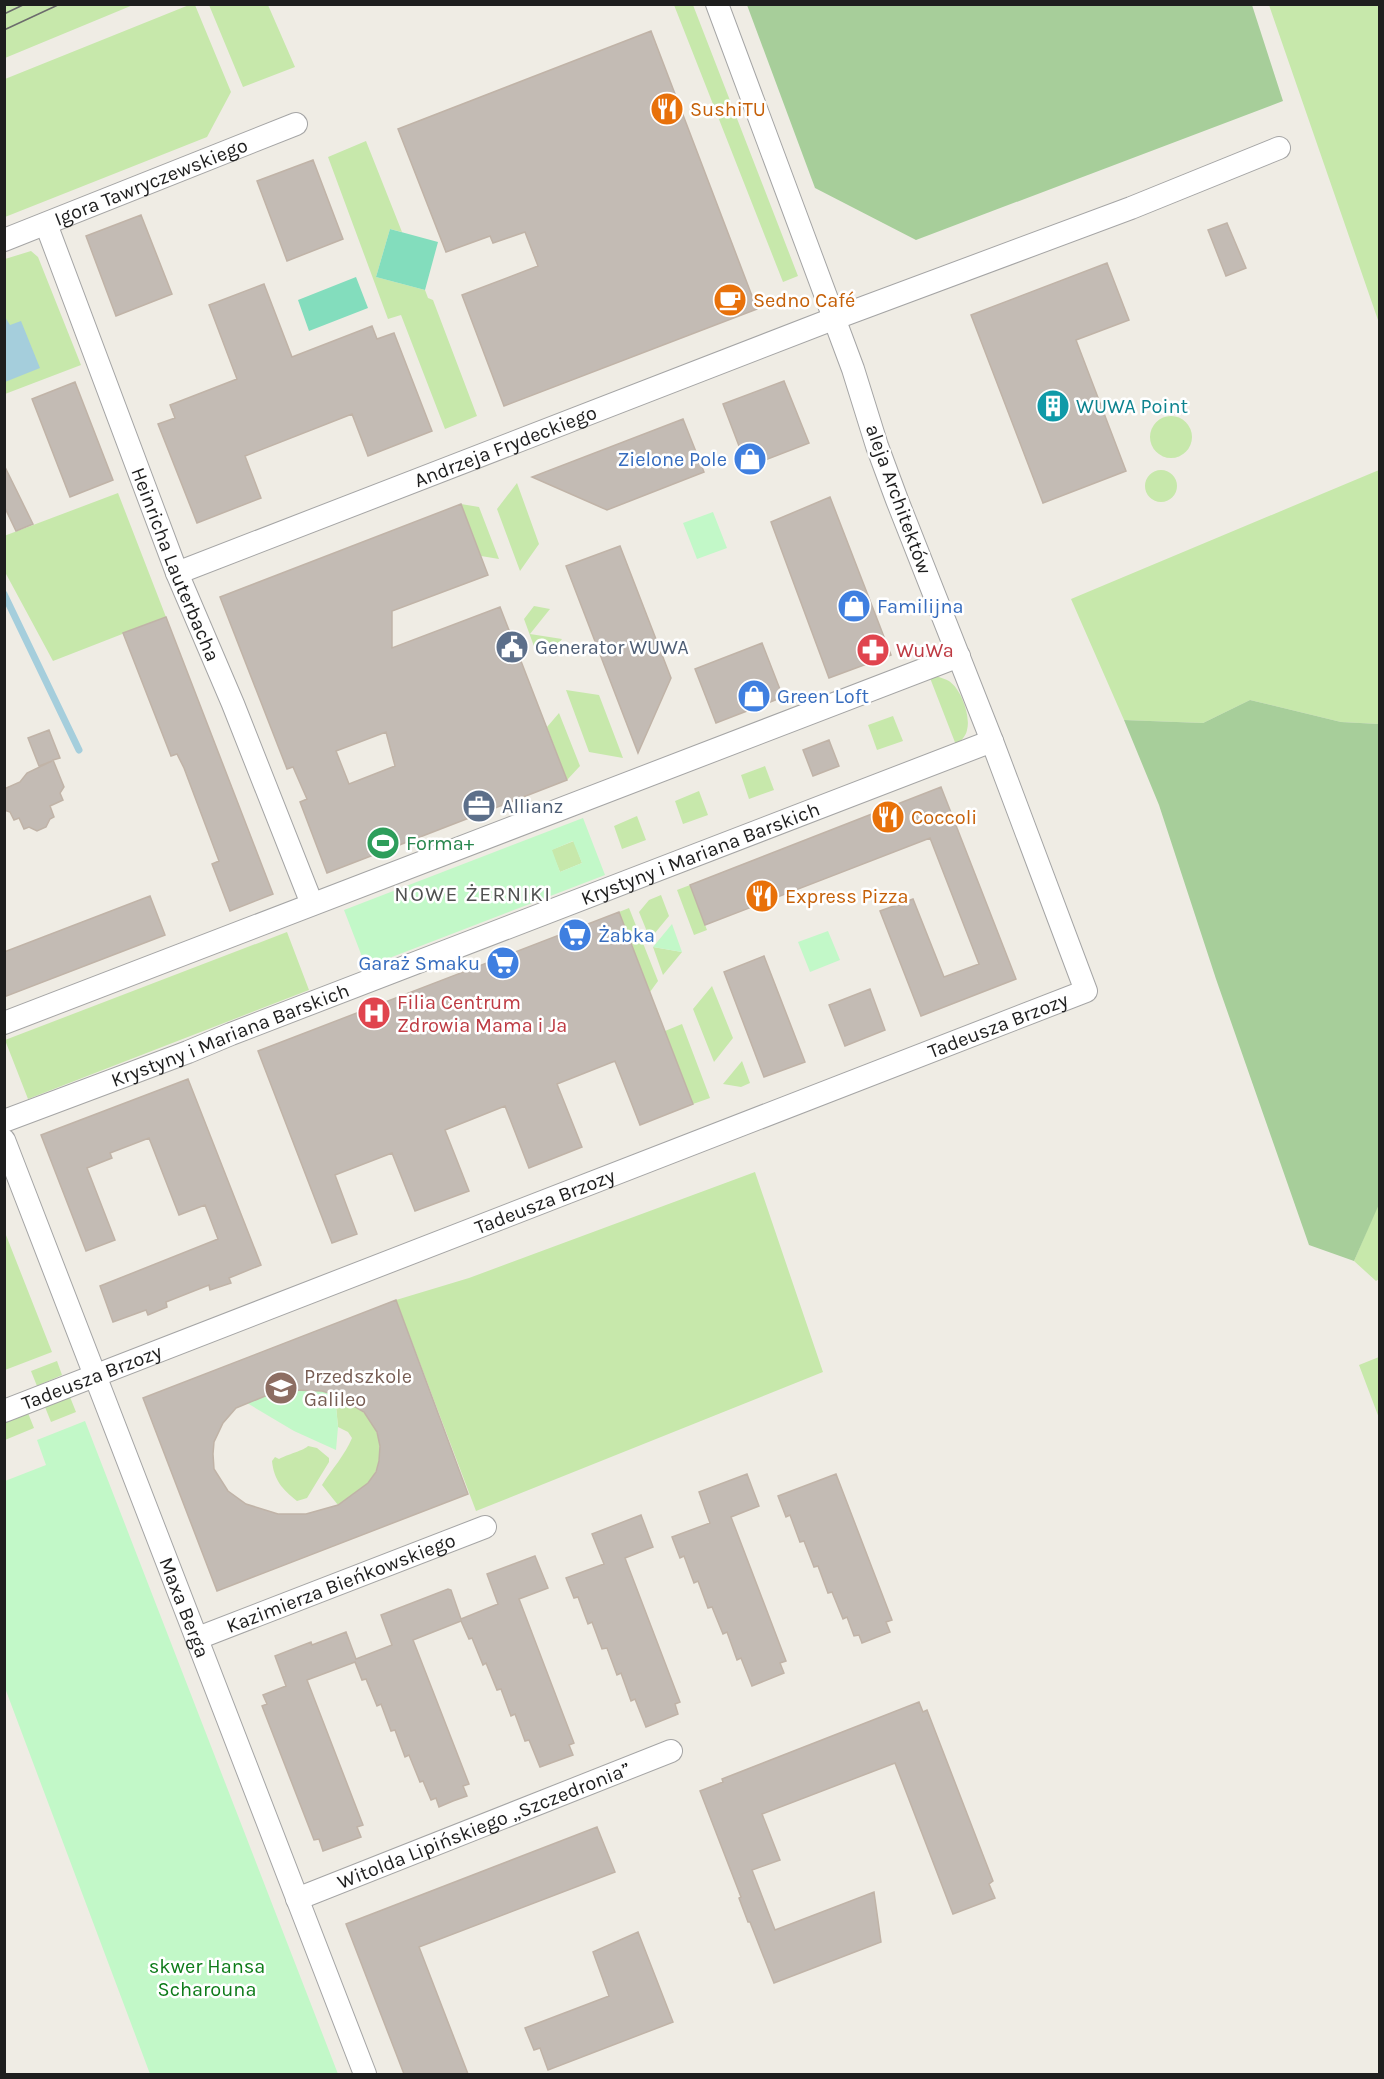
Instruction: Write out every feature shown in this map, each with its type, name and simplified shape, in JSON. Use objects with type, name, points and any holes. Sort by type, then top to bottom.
[{"type":"street","name":"aleja Architektów","points":[[717,4],[853,369],[889,478],[992,741],[1086,991]]},
{"type":"street","name":"Igora Tawryczewskiego","points":[[4,240],[296,124]]},
{"type":"street","name":"Andrzeja Frydeckiego","points":[[177,573],[833,318],[1120,212],[1279,148]]},
{"type":"street","name":"Heinricha Lauterbacha","points":[[46,224],[177,573],[233,704],[312,904]]},
{"type":"street","points":[[4,1023],[959,656]]},
{"type":"street","name":"Krystyny i Mariana Barskich","points":[[4,1121],[992,741]]},
{"type":"street","name":"Tadeusza Brzozy","points":[[4,1411],[1086,991]]},
{"type":"street","name":"Maxa Berga","points":[[4,1140],[365,2074]]},
{"type":"street","name":"Kazimierza Bieńkowskiego","points":[[198,1638],[484,1527]]},
{"type":"street","name":"Witolda Lipińskiego „Szczedronia”","points":[[297,1899],[671,1751]]},
{"type":"green space","points":[[5,4],[133,4],[133,5],[5,58]]},
{"type":"green space","points":[[189,5],[195,5],[231,92],[207,137],[5,217],[5,79]]},
{"type":"green space","points":[[209,5],[268,5],[295,67],[243,87]]},
{"type":"green space","points":[[674,5],[693,5],[798,276],[783,282]]},
{"type":"green space","points":[[747,5],[1252,5],[1283,101],[916,240],[815,188]]},
{"type":"green space","points":[[1269,5],[1379,5],[1379,323]]},
{"type":"green space","points":[[366,141],[402,232],[390,229],[376,277],[425,290],[428,298],[433,300],[477,416],[445,429],[401,315],[388,319],[328,157]]},
{"type":"green space","points":[[390,229],[438,242],[425,290],[376,277]]},
{"type":"green space","points":[[31,251],[38,257],[81,365],[5,394],[5,259]]},
{"type":"green space","points":[[356,277],[368,308],[309,331],[298,300]]},
{"type":"green space","points":[[1171,416],[1186,422],[1192,437],[1186,452],[1171,458],[1156,452],[1150,437],[1156,422]]},
{"type":"green space","points":[[1161,470],[1172,475],[1177,486],[1172,497],[1161,502],[1150,497],[1145,486],[1150,475]]},
{"type":"green space","points":[[1379,470],[1379,724],[1341,722],[1250,700],[1203,723],[1124,720],[1071,599]]},
{"type":"green space","points":[[517,483],[539,544],[520,571],[497,509]]},
{"type":"green space","points":[[118,493],[166,617],[53,661],[5,572],[4,536]]},
{"type":"green space","points":[[461,504],[479,507],[499,559],[481,556]]},
{"type":"green space","points":[[713,512],[727,548],[697,559],[683,523]]},
{"type":"green space","points":[[534,606],[550,609],[530,634],[562,639],[552,652],[535,649],[524,619]]},
{"type":"green space","points":[[935,676],[953,685],[961,696],[966,710],[968,724],[966,732],[956,745],[930,678]]},
{"type":"green space","points":[[566,690],[599,695],[623,758],[589,752]]},
{"type":"green space","points":[[1250,700],[1341,722],[1379,724],[1380,1202],[1354,1261],[1309,1245],[1216,979],[1159,805],[1124,720],[1203,723]]},
{"type":"green space","points":[[559,713],[580,766],[567,780],[547,727]]},
{"type":"green space","points":[[893,716],[903,741],[877,750],[868,725]]},
{"type":"green space","points":[[765,766],[774,790],[749,799],[741,775]]},
{"type":"green space","points":[[699,791],[708,815],[683,824],[675,801]]},
{"type":"green space","points":[[637,816],[646,840],[622,849],[614,826]]},
{"type":"green space","points":[[583,818],[605,875],[366,967],[344,910]],"holes":[[[573,841],[582,863],[560,872],[552,850]]]},
{"type":"green space","points":[[574,841],[582,863],[560,872],[551,850]]},
{"type":"green space","points":[[690,885],[707,930],[694,935],[677,890]]},
{"type":"green space","points":[[661,895],[669,916],[650,939],[639,912],[649,900]]},
{"type":"green space","points":[[629,908],[658,981],[650,992],[619,912]]},
{"type":"green space","points":[[672,924],[682,952],[653,947]]},
{"type":"green space","points":[[828,931],[840,960],[810,972],[798,942]]},
{"type":"green space","points":[[287,932],[309,990],[28,1099],[5,1040]]},
{"type":"green space","points":[[653,947],[682,952],[663,975]]},
{"type":"green space","points":[[712,986],[733,1038],[714,1062],[693,1009]]},
{"type":"green space","points":[[682,1024],[710,1098],[693,1104],[665,1031]]},
{"type":"green space","points":[[742,1061],[750,1083],[741,1087],[723,1084]]},
{"type":"green space","points":[[755,1172],[823,1372],[476,1511],[396,1300],[469,1278]]},
{"type":"green space","points":[[1379,1202],[1379,1279],[1376,1281],[1354,1261]]},
{"type":"green space","points":[[4,1230],[52,1352],[5,1370],[6,1317]]},
{"type":"green space","points":[[1380,1357],[1379,1418],[1359,1365]]},
{"type":"green space","points":[[57,1361],[62,1375],[37,1386],[31,1371]]},
{"type":"green space","points":[[322,1391],[335,1395],[338,1427],[336,1450],[294,1431],[247,1403],[275,1392]]},
{"type":"green space","points":[[335,1395],[357,1407],[370,1419],[375,1427],[380,1446],[378,1466],[374,1475],[361,1489],[338,1505],[322,1485],[352,1438],[348,1432],[338,1427]]},
{"type":"green space","points":[[70,1397],[76,1412],[51,1422],[45,1407]]},
{"type":"green space","points":[[28,1413],[34,1428],[5,1440],[5,1423]]},
{"type":"green space","name":"skwer Hansa Scharouna","points":[[85,1421],[338,2074],[150,2074],[5,1688],[5,1481],[46,1465],[37,1440]]},
{"type":"green space","points":[[308,1446],[317,1448],[329,1458],[329,1462],[307,1498],[297,1501],[280,1484],[272,1461],[275,1457],[279,1459]]},
{"type":"water","points":[[5,317],[10,325],[21,321],[40,368],[5,382]]},
{"type":"building","points":[[651,31],[757,309],[504,406],[462,295],[538,266],[525,232],[493,243],[490,236],[446,252],[398,129]]},
{"type":"building","points":[[313,160],[343,239],[287,261],[257,181]]},
{"type":"building","points":[[141,215],[172,294],[116,316],[86,236]]},
{"type":"building","points":[[1227,223],[1246,268],[1226,276],[1208,230]]},
{"type":"building","name":"WUWA Point","points":[[1107,263],[1129,320],[1076,340],[1126,471],[1043,503],[971,315]]},
{"type":"building","points":[[264,284],[292,357],[372,326],[377,339],[394,333],[432,431],[368,456],[352,414],[245,456],[261,498],[197,523],[158,424],[175,418],[170,405],[237,379],[209,305]]},
{"type":"building","points":[[784,381],[809,443],[747,467],[723,404]]},
{"type":"building","points":[[75,382],[113,480],[70,497],[32,399]]},
{"type":"building","points":[[683,419],[704,472],[607,510],[532,477]]},
{"type":"building","points":[[4,465],[33,524],[16,531],[4,506]]},
{"type":"building","points":[[830,497],[891,655],[829,678],[771,522]]},
{"type":"building","points":[[461,504],[488,575],[392,611],[392,648],[500,607],[567,780],[327,873],[300,802],[307,799],[293,767],[287,769],[220,597]],"holes":[[[386,732],[395,766],[349,784],[336,751]]]},
{"type":"building","points":[[620,546],[671,678],[638,753],[566,566]]},
{"type":"building","points":[[166,617],[273,894],[230,911],[212,864],[219,861],[184,768],[177,754],[171,756],[123,633]]},
{"type":"building","points":[[762,643],[783,697],[716,723],[695,669]]},
{"type":"building","points":[[49,730],[60,758],[53,760],[64,787],[60,793],[63,800],[50,806],[54,817],[50,819],[46,827],[37,831],[29,827],[24,829],[19,818],[14,820],[10,812],[4,810],[4,789],[20,782],[27,773],[52,761],[39,766],[28,738]]},
{"type":"building","points":[[829,740],[839,766],[813,776],[803,750]]},
{"type":"building","points":[[941,787],[1016,979],[921,1016],[880,911],[913,899],[944,977],[979,964],[930,838],[705,925],[690,885]]},
{"type":"building","points":[[150,896],[165,935],[4,997],[4,952]]},
{"type":"building","points":[[619,912],[693,1104],[640,1125],[615,1061],[557,1084],[582,1147],[529,1168],[505,1106],[445,1130],[469,1191],[415,1211],[392,1153],[335,1175],[357,1234],[332,1243],[258,1051]]},
{"type":"building","points":[[764,956],[805,1062],[764,1077],[724,972]]},
{"type":"building","points":[[870,989],[885,1030],[845,1046],[829,1005]]},
{"type":"building","points":[[188,1079],[261,1265],[229,1278],[231,1283],[210,1290],[209,1285],[166,1302],[167,1307],[148,1315],[146,1310],[113,1322],[100,1286],[218,1239],[205,1205],[179,1215],[149,1138],[110,1153],[112,1158],[87,1168],[115,1240],[86,1251],[41,1135]]},
{"type":"building","points":[[396,1300],[468,1494],[217,1591],[143,1398]],"holes":[[[322,1391],[335,1395],[364,1412],[377,1432],[380,1446],[379,1461],[376,1472],[368,1483],[338,1505],[306,1514],[278,1514],[246,1504],[228,1491],[214,1469],[214,1442],[223,1423],[236,1408],[275,1392]]]},
{"type":"building","points":[[747,1474],[759,1506],[731,1517],[786,1661],[780,1663],[784,1673],[752,1686],[741,1658],[737,1660],[727,1632],[723,1634],[712,1607],[708,1608],[698,1581],[694,1583],[684,1556],[680,1558],[672,1537],[710,1523],[699,1492]]},
{"type":"building","points":[[836,1474],[892,1620],[886,1622],[890,1632],[862,1643],[859,1635],[854,1636],[847,1617],[843,1619],[832,1592],[828,1593],[818,1566],[814,1567],[804,1541],[800,1542],[790,1515],[786,1517],[778,1496]]},
{"type":"building","points":[[641,1515],[653,1547],[625,1558],[680,1702],[675,1704],[678,1714],[646,1727],[635,1699],[631,1701],[621,1673],[617,1675],[607,1648],[602,1649],[592,1622],[588,1624],[578,1597],[574,1598],[566,1578],[604,1564],[592,1534]]},
{"type":"building","points":[[535,1556],[548,1588],[519,1599],[574,1743],[569,1745],[573,1755],[540,1767],[529,1740],[525,1741],[515,1714],[511,1716],[501,1689],[497,1690],[486,1663],[483,1665],[472,1638],[469,1639],[461,1621],[413,1640],[469,1784],[463,1786],[467,1796],[439,1807],[436,1798],[431,1800],[423,1781],[420,1782],[409,1755],[405,1757],[395,1730],[391,1731],[381,1704],[377,1706],[366,1679],[362,1680],[355,1662],[307,1680],[363,1825],[357,1827],[361,1837],[323,1851],[319,1839],[314,1840],[262,1706],[267,1704],[263,1695],[286,1686],[275,1656],[346,1632],[356,1659],[392,1645],[381,1615],[448,1589],[451,1590],[461,1619],[498,1604],[487,1574]]},
{"type":"building","points":[[919,1702],[923,1712],[927,1710],[993,1881],[989,1884],[995,1898],[953,1914],[895,1763],[762,1814],[780,1860],[752,1870],[775,1930],[874,1892],[881,1942],[774,1983],[750,1922],[748,1922],[739,1898],[741,1897],[700,1791],[723,1782],[722,1779]]},
{"type":"building","points":[[597,1827],[615,1872],[419,1947],[468,2074],[404,2074],[346,1924]]},
{"type":"building","points":[[638,1932],[673,2022],[548,2070],[540,2048],[534,2050],[525,2028],[609,1996],[593,1952]]},
{"type":"waterway","points":[[4,594],[79,750]]},
{"type":"tram line","points":[[4,14],[25,4]]},
{"type":"tram line","points":[[4,30],[60,4]]},
{"type":"place","name":"SushiTU","points":[[667,109]]},
{"type":"place","name":"Sedno Café","points":[[730,300]]},
{"type":"place","name":"WUWA Point","points":[[1053,406]]},
{"type":"place","name":"Zielone Pole","points":[[750,459]]},
{"type":"place","name":"Familijna","points":[[854,606]]},
{"type":"place","name":"Generator WUWA","points":[[512,647]]},
{"type":"place","name":"WuWa","points":[[873,650]]},
{"type":"place","name":"Green Loft","points":[[754,696]]},
{"type":"place","name":"Allianz","points":[[479,806]]},
{"type":"place","name":"Coccoli","points":[[888,817]]},
{"type":"place","name":"Forma+","points":[[383,843]]},
{"type":"place","name":"Express Pizza","points":[[762,896]]},
{"type":"place","name":"Żabka","points":[[575,935]]},
{"type":"place","name":"Garaż Smaku","points":[[503,963]]},
{"type":"place","name":"Filia Centrum Zdrowia Mama i Ja","points":[[374,1013]]},
{"type":"place","name":"Przedszkole Galileo","points":[[281,1388]]},
{"type":"district","name":"NOWE ŻERNIKI","points":[[473,894]]}]
